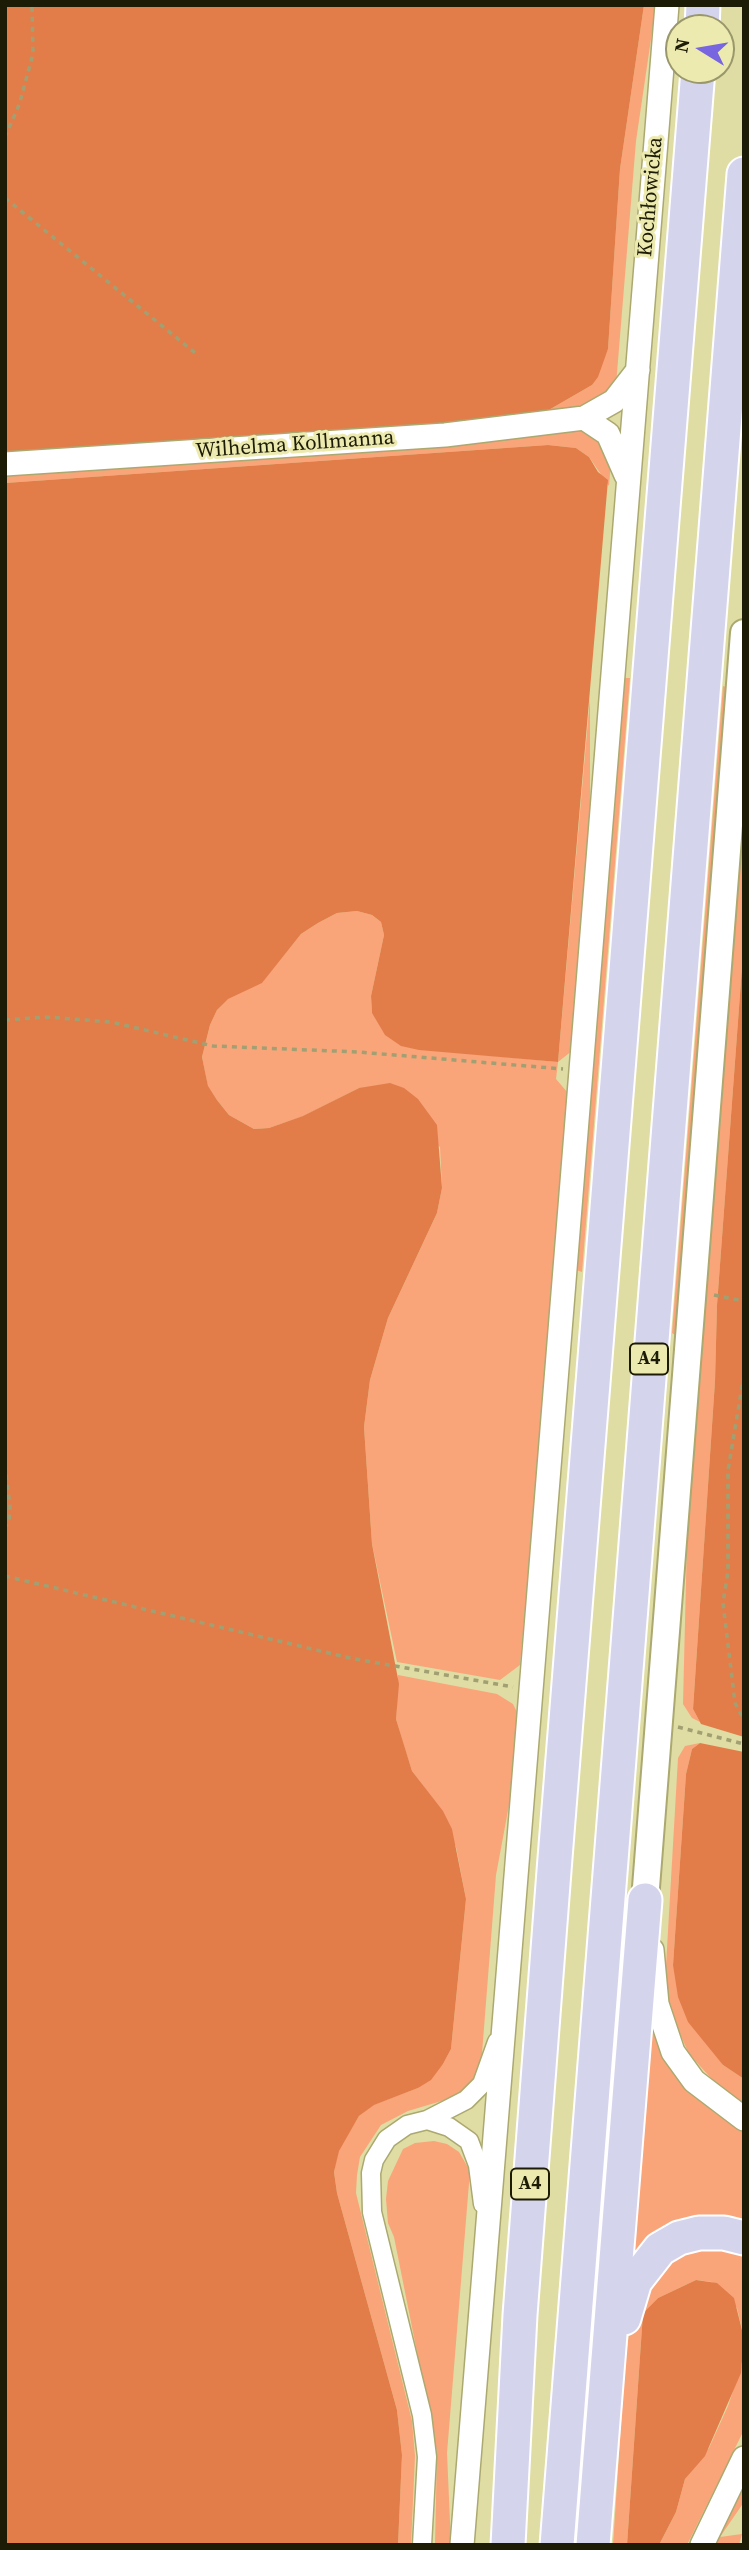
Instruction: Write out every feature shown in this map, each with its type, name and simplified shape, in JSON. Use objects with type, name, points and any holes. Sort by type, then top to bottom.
[{"type":"highway","name":"A4","points":[[508,2545],[520,2315],[556,1844],[697,84]]},
{"type":"highway","name":"A4","points":[[557,2545],[744,174]]},
{"type":"highway","points":[[593,2545],[645,1900]]},
{"type":"highway","points":[[607,2355],[625,2316],[635,2281],[656,2253],[678,2238],[699,2233],[724,2233],[744,2238]]},
{"type":"highway","points":[[501,2545],[510,2510]]},
{"type":"main road","points":[[645,1900],[744,633]]},
{"type":"street","name":"Kochłowicka","points":[[463,2545],[486,2224],[533,1690],[665,27]]},
{"type":"street","points":[[629,482],[617,449],[608,434],[584,418],[614,401],[638,370]]},
{"type":"street","name":"Wilhelma Kollmanna","points":[[5,464],[445,435],[584,418]]},
{"type":"street","points":[[645,1900],[657,2004],[673,2052],[694,2081],[744,2119]]},
{"type":"street","points":[[422,2545],[427,2457],[422,2415],[369,2190],[374,2160],[387,2139],[407,2125],[427,2120],[466,2100],[482,2084],[503,2025]]},
{"type":"street","points":[[427,2120],[449,2127],[469,2141],[478,2165],[486,2224]]},
{"type":"street","points":[[702,2545],[744,2458]]},
{"type":"path","points":[[5,137],[19,105],[33,54],[32,5]]},
{"type":"path","points":[[5,198],[199,356]]},
{"type":"path","points":[[5,1020],[47,1017],[111,1023],[213,1046],[358,1052],[582,1071]]},
{"type":"path","points":[[705,1293],[744,1301]]},
{"type":"path","points":[[744,1376],[728,1470],[728,1572],[723,1602],[735,1703],[744,1720]]},
{"type":"path","points":[[5,1465],[10,1507],[9,1522],[5,1527]]},
{"type":"path","points":[[5,1576],[350,1658],[533,1690]]},
{"type":"path","points":[[699,1732],[744,1744]]},
{"type":"shaded area","points":[[5,5],[644,5],[620,169],[608,349],[598,377],[592,385],[547,411],[440,426],[5,455]]},
{"type":"shaded area","points":[[644,5],[656,5],[636,141],[616,385],[596,403],[547,411],[592,385],[608,349],[620,169]]},
{"type":"shaded area","points":[[579,429],[598,435],[611,461],[609,486],[589,457],[576,448],[548,445],[5,483],[5,475]]},
{"type":"shaded area","points":[[548,445],[576,448],[589,457],[598,472],[608,480],[558,1062],[419,1050],[401,1046],[385,1035],[372,1013],[371,996],[384,935],[381,922],[372,915],[357,911],[337,913],[301,934],[262,983],[228,999],[217,1010],[210,1025],[202,1057],[208,1086],[217,1100],[229,1115],[254,1129],[269,1128],[303,1116],[359,1088],[390,1083],[404,1088],[418,1099],[437,1125],[442,1188],[437,1213],[388,1318],[370,1380],[364,1427],[372,1544],[399,1684],[396,1719],[412,1771],[443,1811],[452,1829],[466,1899],[451,2049],[431,2080],[418,2088],[374,2105],[359,2116],[339,2151],[334,2172],[337,2193],[397,2410],[402,2455],[398,2545],[5,2545],[5,483]]},
{"type":"shaded area","points":[[624,678],[630,678],[582,1272],[576,1270]]},
{"type":"shaded area","points":[[723,686],[729,688],[678,1337],[672,1333]]},
{"type":"shaded area","points":[[590,698],[590,852],[573,1050],[558,1062]]},
{"type":"shaded area","points":[[744,753],[744,940],[717,1305],[715,1381],[693,1709],[700,1722],[692,1718],[683,1704],[688,1500]]},
{"type":"shaded area","points":[[357,911],[372,915],[381,922],[384,935],[371,996],[372,1013],[432,1050],[558,1062],[556,1079],[568,1093],[557,1250],[520,1665],[500,1680],[397,1662],[372,1544],[364,1427],[370,1380],[388,1318],[437,1213],[442,1188],[440,1147],[359,1088],[304,1116],[269,1128],[254,1129],[229,1115],[208,1087],[202,1057],[210,1025],[217,1010],[228,998],[262,982],[301,934],[337,913]]},
{"type":"shaded area","points":[[744,940],[744,1737],[701,1724],[693,1709],[715,1381],[717,1305]]},
{"type":"shaded area","points":[[398,1675],[497,1694],[513,1704],[520,1718],[517,1762],[496,1875],[481,2066],[467,2088],[455,2097],[408,2111],[381,2125],[360,2157],[357,2175],[356,2193],[412,2421],[415,2456],[411,2545],[398,2545],[402,2455],[397,2410],[337,2193],[334,2172],[338,2151],[359,2116],[373,2105],[418,2088],[443,2064],[451,2049],[466,1899],[456,1847],[432,1798],[412,1771],[404,1746],[396,1719]]},
{"type":"shaded area","points":[[700,1743],[692,1749],[686,1774],[673,1965],[723,2065],[744,2079],[744,2105],[720,2088],[689,2054],[671,2014],[665,1983],[678,1758],[685,1746]]},
{"type":"shaded area","points":[[700,1743],[744,1752],[744,2079],[723,2065],[688,2022],[678,1997],[673,1965],[686,1774],[692,1749]]},
{"type":"shaded area","points":[[650,2033],[654,2034],[665,2056],[701,2102],[744,2130],[744,2226],[634,2257]]},
{"type":"shaded area","points":[[434,2141],[447,2144],[459,2152],[470,2171],[447,2453],[451,2545],[435,2545],[437,2452],[394,2237],[388,2223],[386,2199],[388,2181],[403,2149],[415,2143]]},
{"type":"shaded area","points":[[744,2248],[744,2338],[737,2308],[712,2282],[696,2280],[658,2298],[643,2313],[627,2545],[613,2545],[625,2363],[632,2311],[641,2286],[684,2250]]},
{"type":"shaded area","points":[[696,2280],[717,2283],[734,2298],[744,2338],[741,2373],[705,2456],[685,2479],[676,2512],[659,2545],[627,2545],[643,2313],[658,2298]]},
{"type":"shaded area","points":[[744,2358],[744,2430],[687,2545],[659,2545],[676,2512],[685,2479],[709,2448],[728,2406]]},
{"type":"shaded area","points":[[744,2484],[744,2502],[720,2537],[742,2534],[739,2545],[712,2545]]}]
